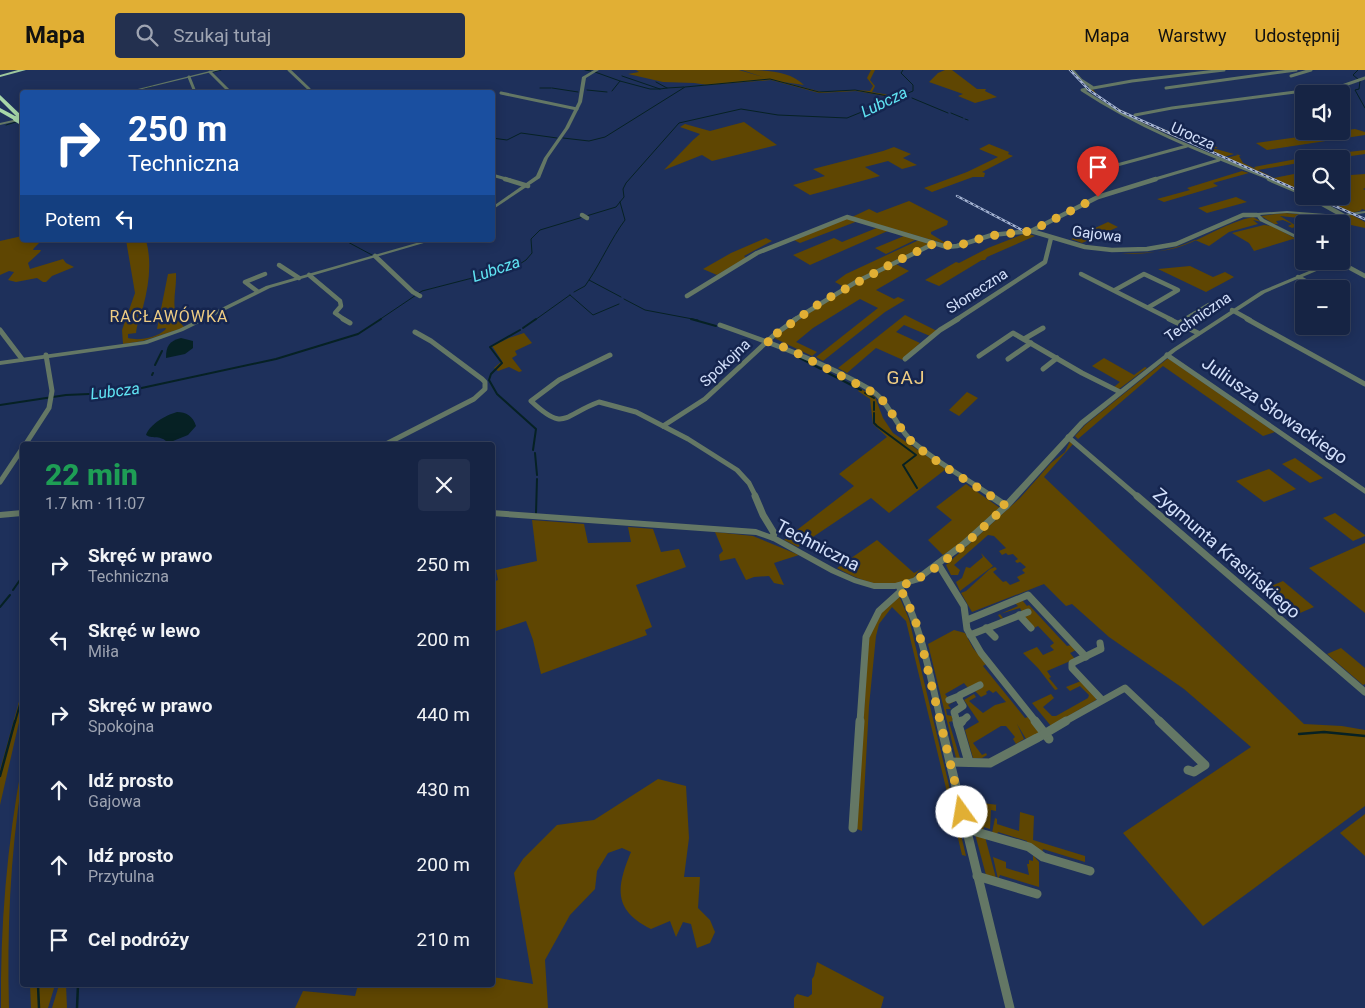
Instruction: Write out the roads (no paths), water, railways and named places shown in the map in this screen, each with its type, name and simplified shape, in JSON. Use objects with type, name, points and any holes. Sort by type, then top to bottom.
[{"type":"highway","points":[[0,75],[17,70]]},
{"type":"highway","points":[[0,75],[24,70]]},
{"type":"highway","points":[[0,97],[19,119]]},
{"type":"highway","points":[[0,105],[19,119]]},
{"type":"highway","points":[[0,111],[19,119]]},
{"type":"street","points":[[136,90],[218,70]]},
{"type":"street","points":[[289,70],[309,89]]},
{"type":"street","points":[[495,207],[528,186],[541,173],[550,151],[567,128],[577,109],[583,93],[584,77],[597,70]]},
{"type":"street","points":[[1072,70],[1092,88],[1224,70]]},
{"type":"street","points":[[1166,88],[1269,76],[1296,70]]},
{"type":"street","points":[[1279,78],[1310,70]]},
{"type":"street","points":[[210,72],[228,90]]},
{"type":"street","points":[[189,77],[194,90]]},
{"type":"street","points":[[1135,115],[1172,108],[1342,86],[1365,78]]},
{"type":"street","points":[[1192,89],[1240,83]]},
{"type":"street","name":"Urocza","points":[[1092,88],[1082,90],[1113,111],[1219,160],[1295,190]]},
{"type":"street","points":[[501,93],[577,109]]},
{"type":"street","points":[[0,124],[19,119]]},
{"type":"street","points":[[1117,165],[1187,146]]},
{"type":"street","points":[[1031,231],[1098,197],[1219,160]]},
{"type":"street","points":[[495,176],[528,186]]},
{"type":"street","points":[[1324,205],[1342,215]]},
{"type":"street","name":"Gajowa","points":[[687,296],[757,253],[847,217],[933,244],[957,246],[988,236],[1031,231],[1097,249],[1147,249],[1176,244],[1234,218],[1246,215],[1286,212],[1330,215]]},
{"type":"street","name":"Gajowa","points":[[1349,215],[1365,212]]},
{"type":"street","points":[[582,215],[587,218]]},
{"type":"street","points":[[1257,215],[1295,237]]},
{"type":"street","name":"Słoneczna","points":[[905,359],[940,330],[1045,262],[1051,238]]},
{"type":"street","points":[[0,363],[46,355],[128,346],[159,338],[192,326],[257,291],[425,242]]},
{"type":"street","name":"Spokojna","points":[[663,426],[705,398],[757,352],[766,341],[823,301],[886,266],[933,244]]},
{"type":"street","points":[[375,256],[420,296]]},
{"type":"street","points":[[279,265],[299,278]]},
{"type":"street","points":[[1350,267],[1363,274]]},
{"type":"street","name":"Techniczna","points":[[853,828],[866,638],[871,622],[878,610],[900,589],[916,580],[965,543],[1006,506],[1085,420],[1167,355],[1232,310],[1269,289],[1316,270]]},
{"type":"street","points":[[257,291],[245,282],[265,274]]},
{"type":"street","points":[[1081,274],[1198,333]]},
{"type":"street","points":[[1115,290],[1144,274],[1178,290],[1149,307]]},
{"type":"street","points":[[309,275],[340,302],[341,306],[335,313],[350,323]]},
{"type":"street","points":[[1298,277],[1304,280]]},
{"type":"street","points":[[1161,282],[1166,279]]},
{"type":"street","points":[[1179,323],[1209,304]]},
{"type":"street","points":[[1232,310],[1365,384]]},
{"type":"street","points":[[720,325],[789,349],[876,394],[884,402],[900,429],[913,443],[1006,506]]},
{"type":"street","points":[[1024,339],[1043,328]]},
{"type":"street","points":[[0,330],[22,359]]},
{"type":"street","points":[[390,442],[474,399],[485,389],[485,382],[482,379],[431,341],[415,332]]},
{"type":"street","points":[[979,356],[1011,333],[1120,392]]},
{"type":"street","points":[[1008,359],[1031,343]]},
{"type":"street","points":[[27,442],[48,411],[52,394],[46,355]]},
{"type":"street","name":"Juliusza Słowackiego","points":[[1167,355],[1365,491]]},
{"type":"street","points":[[610,356],[559,380],[531,401],[548,415],[560,421],[568,420],[599,402],[636,413],[663,426],[737,470],[746,478],[751,484],[760,509],[774,533],[773,537]]},
{"type":"street","points":[[1043,369],[1057,358]]},
{"type":"street","name":"Zygmunta Krasińskiego","points":[[1068,437],[1365,692]]},
{"type":"street","points":[[0,482],[20,452]]},
{"type":"street","points":[[0,514],[20,513]]},
{"type":"street","name":"Techniczna","points":[[495,513],[745,531],[773,537],[858,582],[900,589]]},
{"type":"street","points":[[938,564],[964,606],[967,628],[970,635],[1042,737]]},
{"type":"street","points":[[900,589],[914,616],[1010,1008]]},
{"type":"street","points":[[967,620],[1028,595],[1086,657]]},
{"type":"street","points":[[970,635],[1028,612]]},
{"type":"street","points":[[1019,615],[1031,628]]},
{"type":"street","points":[[986,628],[995,637]]},
{"type":"street","points":[[1100,643],[1102,648],[1072,663],[1072,668],[1102,700]]},
{"type":"street","points":[[948,700],[980,685]]},
{"type":"street","points":[[950,762],[990,763],[1042,737],[1121,689],[1127,690],[1205,765],[1194,772],[1188,770]]},
{"type":"street","points":[[959,696],[963,706],[954,712],[968,762]]},
{"type":"street","points":[[958,725],[967,718]]},
{"type":"street","points":[[966,829],[1029,847],[1043,857],[1090,871]]},
{"type":"street","points":[[977,876],[1038,894]]},
{"type":"waterway","points":[[213,72],[221,70]]},
{"type":"waterway","points":[[585,70],[591,71]]},
{"type":"waterway","name":"Lubcza","points":[[897,98],[913,91],[913,85],[901,73],[903,70]]},
{"type":"waterway","points":[[1358,70],[1353,75],[1359,80]]},
{"type":"waterway","points":[[595,72],[620,81]]},
{"type":"waterway","points":[[622,76],[660,89]]},
{"type":"waterway","points":[[563,138],[589,141],[605,137],[685,87],[770,79],[819,92],[855,90],[897,98]]},
{"type":"waterway","points":[[612,91],[620,81]]},
{"type":"waterway","points":[[620,81],[650,89],[660,89]]},
{"type":"waterway","points":[[1360,81],[1359,89],[1355,90],[1365,108]]},
{"type":"waterway","points":[[656,82],[667,88]]},
{"type":"waterway","points":[[145,88],[153,86]]},
{"type":"waterway","points":[[667,88],[684,87]]},
{"type":"waterway","points":[[540,88],[551,88]]},
{"type":"waterway","points":[[552,88],[578,92]]},
{"type":"waterway","points":[[660,89],[667,88]]},
{"type":"waterway","points":[[139,90],[143,89]]},
{"type":"waterway","points":[[587,90],[607,92]]},
{"type":"waterway","name":"Lubcza","points":[[620,202],[624,197],[623,189],[626,183],[679,123],[741,109],[778,115],[847,118],[897,98]]},
{"type":"waterway","points":[[912,98],[948,113]]},
{"type":"waterway","points":[[951,113],[963,118]]},
{"type":"waterway","points":[[6,125],[16,122]]},
{"type":"waterway","points":[[495,138],[507,140],[521,133],[557,138]]},
{"type":"waterway","name":"Lubcza","points":[[379,320],[422,291],[515,267],[526,260],[532,253],[531,239],[540,230],[616,207],[620,202]]},
{"type":"waterway","points":[[589,280],[625,220],[620,202]]},
{"type":"waterway","points":[[348,242],[372,255]]},
{"type":"waterway","points":[[574,292],[585,286],[589,280]]},
{"type":"waterway","points":[[589,280],[621,297]]},
{"type":"waterway","points":[[535,320],[570,295],[593,315],[619,304]]},
{"type":"waterway","points":[[624,299],[645,310],[698,320]]},
{"type":"waterway","name":"Lubcza","points":[[0,405],[66,395],[112,393],[137,389],[276,359],[358,334],[381,319]]},
{"type":"waterway","points":[[523,328],[536,319]]},
{"type":"waterway","points":[[691,319],[716,326]]},
{"type":"waterway","points":[[520,330],[490,347],[502,363],[491,374],[489,380],[497,394],[536,429],[533,450]]},
{"type":"waterway","points":[[155,365],[162,351]]},
{"type":"waterway","points":[[796,356],[821,369]]},
{"type":"waterway","points":[[826,372],[861,390]]},
{"type":"waterway","points":[[865,393],[874,398]]},
{"type":"waterway","points":[[874,402],[874,410]]},
{"type":"waterway","points":[[874,413],[874,423],[916,455],[903,465],[917,488]]},
{"type":"waterway","points":[[535,453],[537,475]]},
{"type":"waterway","points":[[536,513],[537,479]]},
{"type":"waterway","points":[[13,590],[20,580]]},
{"type":"waterway","points":[[0,607],[10,595]]},
{"type":"waterway","points":[[15,722],[20,704]]},
{"type":"waterway","points":[[0,776],[15,721]]},
{"type":"waterway","points":[[1299,734],[1324,732],[1365,736]]},
{"type":"waterway","points":[[38,987],[39,1008]]},
{"type":"waterway","points":[[77,1008],[78,987]]},
{"type":"railway","points":[[1070,70],[1089,90],[1120,111],[1295,189]]},
{"type":"railway","points":[[957,196],[1024,231]]},
{"type":"railway","points":[[1333,205],[1365,219]]},
{"type":"district","name":"RACŁAWÓWKA","points":[[169,316]]},
{"type":"district","name":"GAJ","points":[[906,377]]}]
